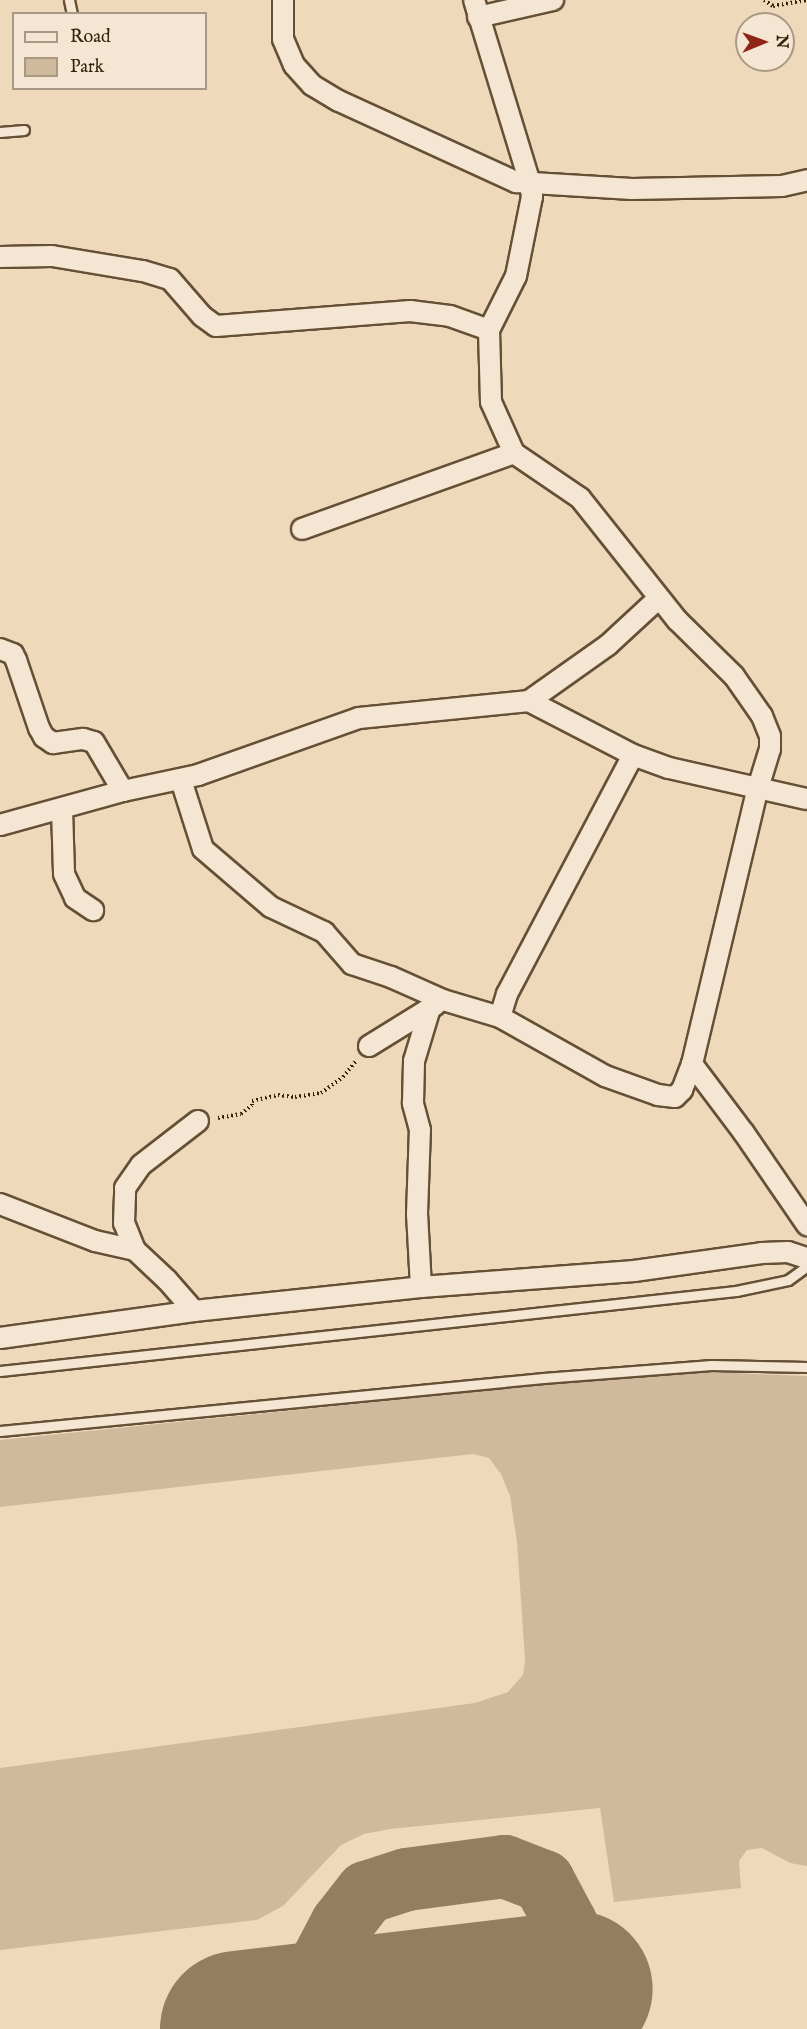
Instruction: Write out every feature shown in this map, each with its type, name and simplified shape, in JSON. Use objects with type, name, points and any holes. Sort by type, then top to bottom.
[{"type":"street","points":[[283,0],[283,39],[294,64],[312,85],[339,101],[410,135],[516,182],[632,189],[695,189],[782,186],[807,180]]},
{"type":"street","points":[[181,780],[202,849],[271,907],[324,932],[352,964],[391,976],[437,1004],[500,1017],[605,1076],[658,1095],[675,1097],[682,1090],[692,1064],[758,788],[770,749],[770,736],[762,716],[734,676],[677,620],[580,498],[513,453],[491,402],[489,330],[516,276],[532,197],[530,183],[476,8],[553,0]]},
{"type":"street","points":[[0,257],[52,256],[143,271],[170,279],[202,316],[216,326],[410,311],[450,316],[489,330]]},
{"type":"street","points":[[302,529],[513,453]]},
{"type":"street","points":[[0,825],[123,791],[181,780],[359,718],[529,701],[608,645],[659,598]]},
{"type":"street","points":[[0,649],[13,654],[16,660],[44,737],[53,743],[83,739],[94,742],[123,791]]},
{"type":"street","points":[[529,701],[633,755],[669,768],[807,799]]},
{"type":"street","points":[[500,1017],[507,994],[633,755]]},
{"type":"street","points":[[62,809],[64,874],[75,898],[93,910]]},
{"type":"street","points":[[369,1046],[437,1004]]},
{"type":"street","points":[[422,1287],[417,1214],[420,1130],[413,1103],[414,1061],[437,1004]]},
{"type":"street","points":[[692,1064],[744,1133],[807,1225]]},
{"type":"street","points":[[194,1311],[167,1280],[135,1250],[124,1223],[125,1188],[141,1165],[198,1121]]},
{"type":"street","points":[[0,1204],[95,1241],[135,1250]]},
{"type":"street","points":[[0,1338],[194,1311],[422,1287],[634,1271],[762,1253],[788,1252],[807,1258]]},
{"type":"lane","points":[[0,132],[24,129]]},
{"type":"lane","points":[[0,1371],[736,1291],[788,1280],[807,1266]]},
{"type":"lane","points":[[0,1431],[700,1366],[807,1367]]},
{"type":"path","points":[[764,0],[773,6],[807,0]]},
{"type":"path","points":[[198,1121],[240,1114],[252,1105],[252,1101],[321,1093],[343,1077],[369,1046]]},
{"type":"green space","points":[[710,1372],[807,1376],[807,1866],[790,1863],[762,1848],[747,1850],[739,1861],[741,1888],[614,1902],[600,1808],[390,1829],[364,1834],[341,1845],[283,1906],[257,1920],[0,1950],[0,1768],[475,1703],[508,1692],[523,1675],[525,1660],[517,1542],[510,1496],[501,1474],[489,1458],[473,1454],[0,1507],[0,1440],[543,1385]]},
{"type":"taxiway","points":[[289,2023],[341,1924],[366,1892],[406,1879],[504,1866],[543,1881],[566,1924],[566,1971],[543,2020],[529,2029]]},
{"type":"taxiway","points":[[416,2008],[445,2016],[461,2029]]},
{"type":"runway","points":[[238,2029],[575,1989]]}]
